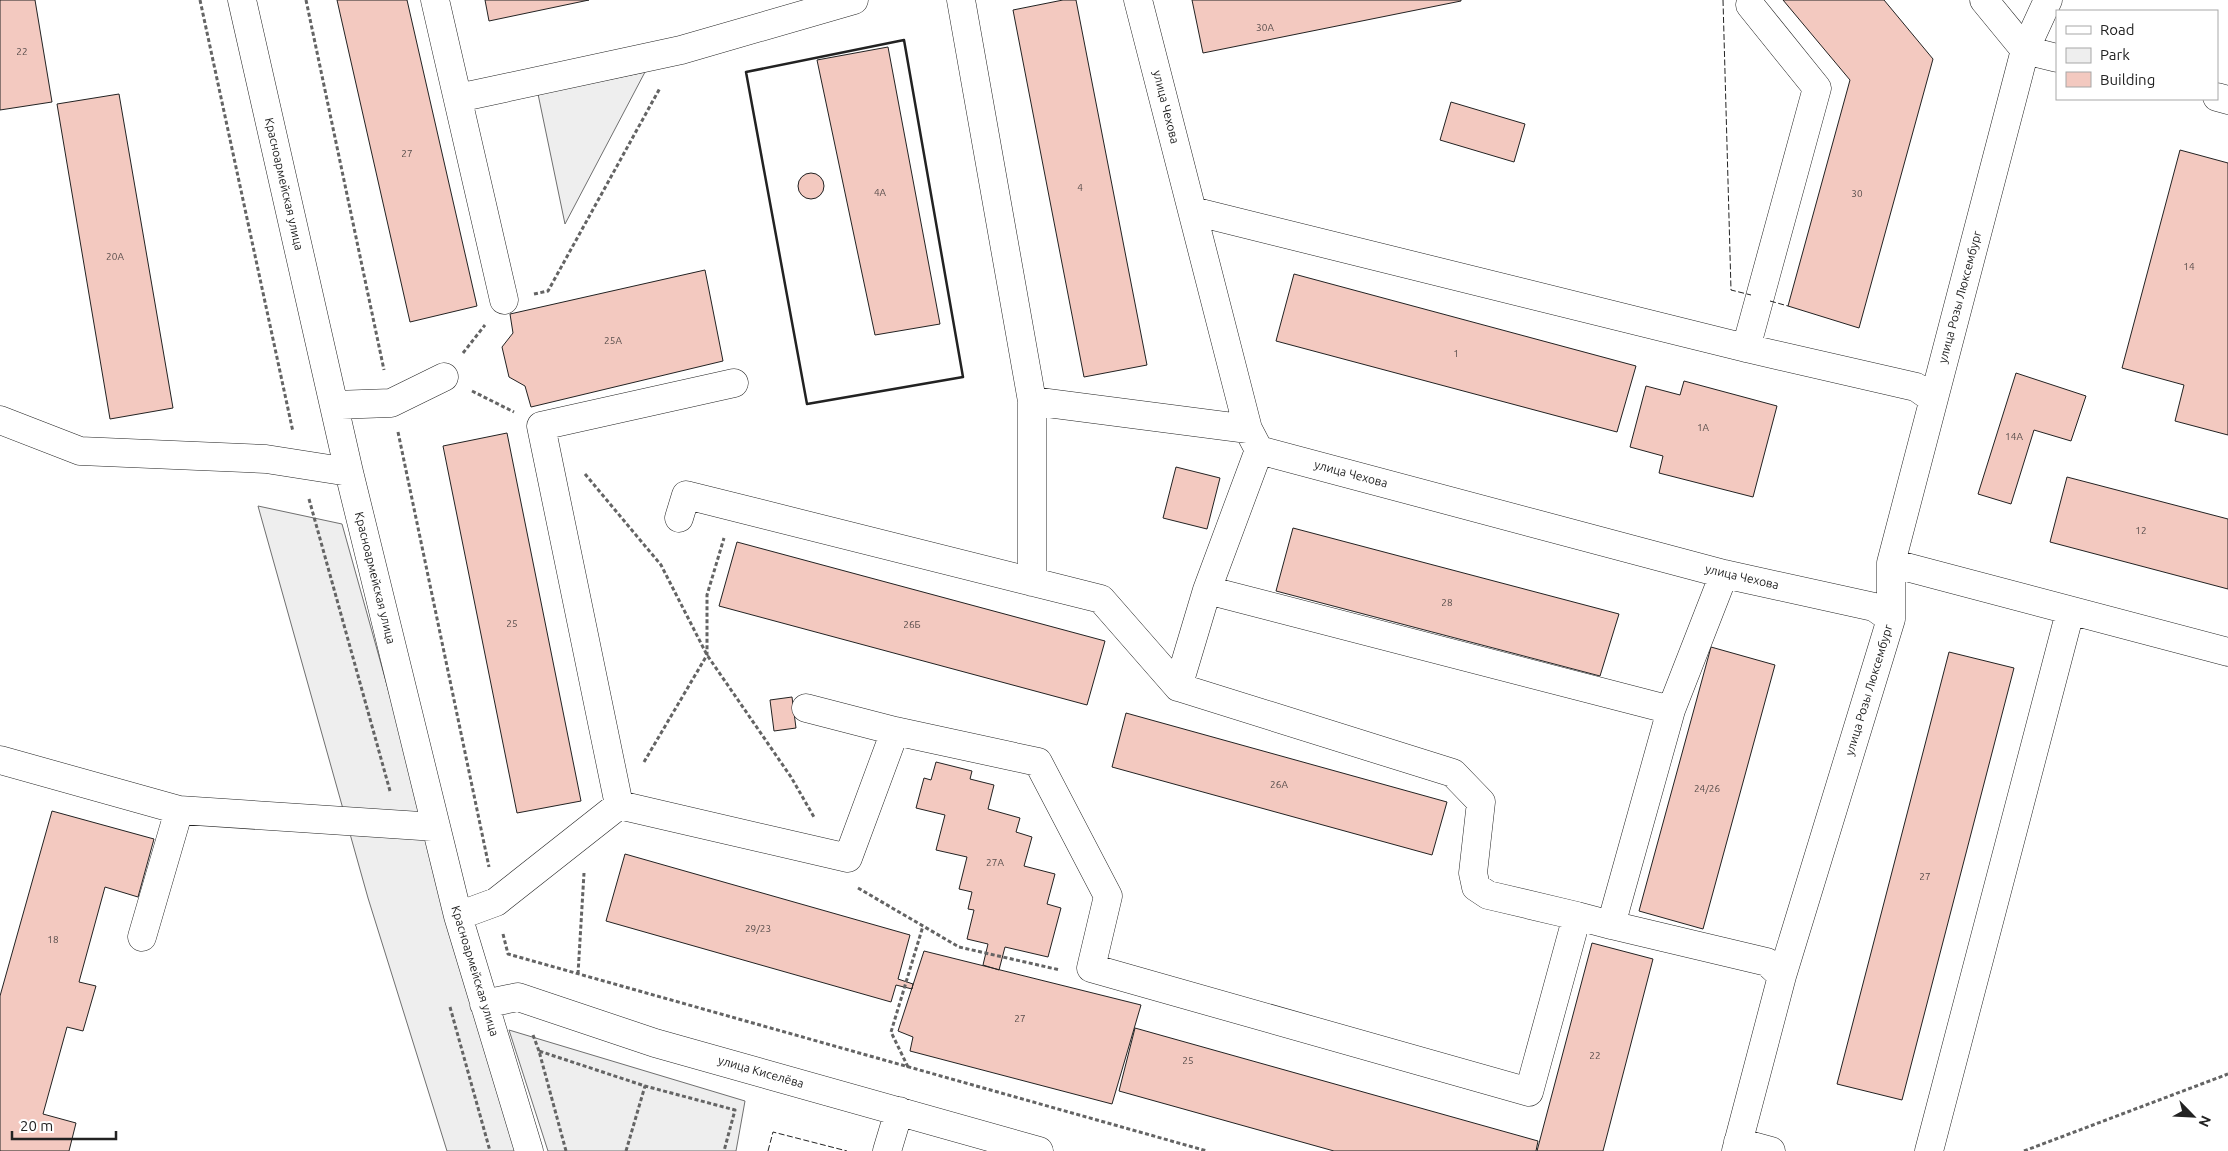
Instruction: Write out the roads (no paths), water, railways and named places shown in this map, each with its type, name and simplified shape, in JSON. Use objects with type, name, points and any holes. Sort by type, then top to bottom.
[{"type":"street","name":"Красноармейская улица","points":[[242,0],[349,472],[458,916],[529,1151]]},
{"type":"street","points":[[435,0],[504,300]]},
{"type":"street","points":[[458,98],[681,50],[854,0]]},
{"type":"street","points":[[961,0],[1032,400],[1032,582]]},
{"type":"street","name":"улица Чехова","points":[[1138,0],[1253,439],[1724,574],[1874,607],[1891,619]]},
{"type":"street","points":[[1984,0],[2025,50],[2056,58]]},
{"type":"street","name":"улица Розы Люксембург","points":[[1737,1147],[1782,976],[1891,619],[1891,563],[2025,50],[2048,0]]},
{"type":"street","points":[[1746,348],[1817,88],[1750,5]]},
{"type":"street","points":[[1193,211],[1746,348],[1916,387],[1934,399]]},
{"type":"street","points":[[334,405],[391,403],[444,377]]},
{"type":"street","points":[[619,805],[541,426],[734,383]]},
{"type":"street","points":[[1032,400],[1253,439],[1178,687]]},
{"type":"street","points":[[0,420],[80,452],[266,459],[349,472]]},
{"type":"street","points":[[679,518],[686,495],[1101,599],[1178,687],[1452,773],[1481,802],[1473,873],[1476,887],[1488,895],[1767,962],[1782,976]]},
{"type":"street","points":[[1891,563],[2070,612],[2228,652]]},
{"type":"street","points":[[1611,925],[1671,710],[1724,574]]},
{"type":"street","points":[[1207,590],[1671,710]]},
{"type":"street","points":[[1929,1151],[2070,612]]},
{"type":"street","points":[[806,708],[895,731],[1038,762],[1108,896],[1091,968],[1529,1092],[1577,916]]},
{"type":"street","points":[[619,805],[842,856],[895,731]]},
{"type":"street","points":[[0,760],[179,810],[436,827]]},
{"type":"street","points":[[458,916],[496,902],[619,805]]},
{"type":"street","points":[[142,937],[179,810]]},
{"type":"street","name":"улица Киселёва","points":[[484,1004],[518,997],[655,1043],[1038,1151]]},
{"type":"street","points":[[887,1151],[899,1111]]},
{"type":"street","points":[[1737,1147],[1771,1151]]}]
